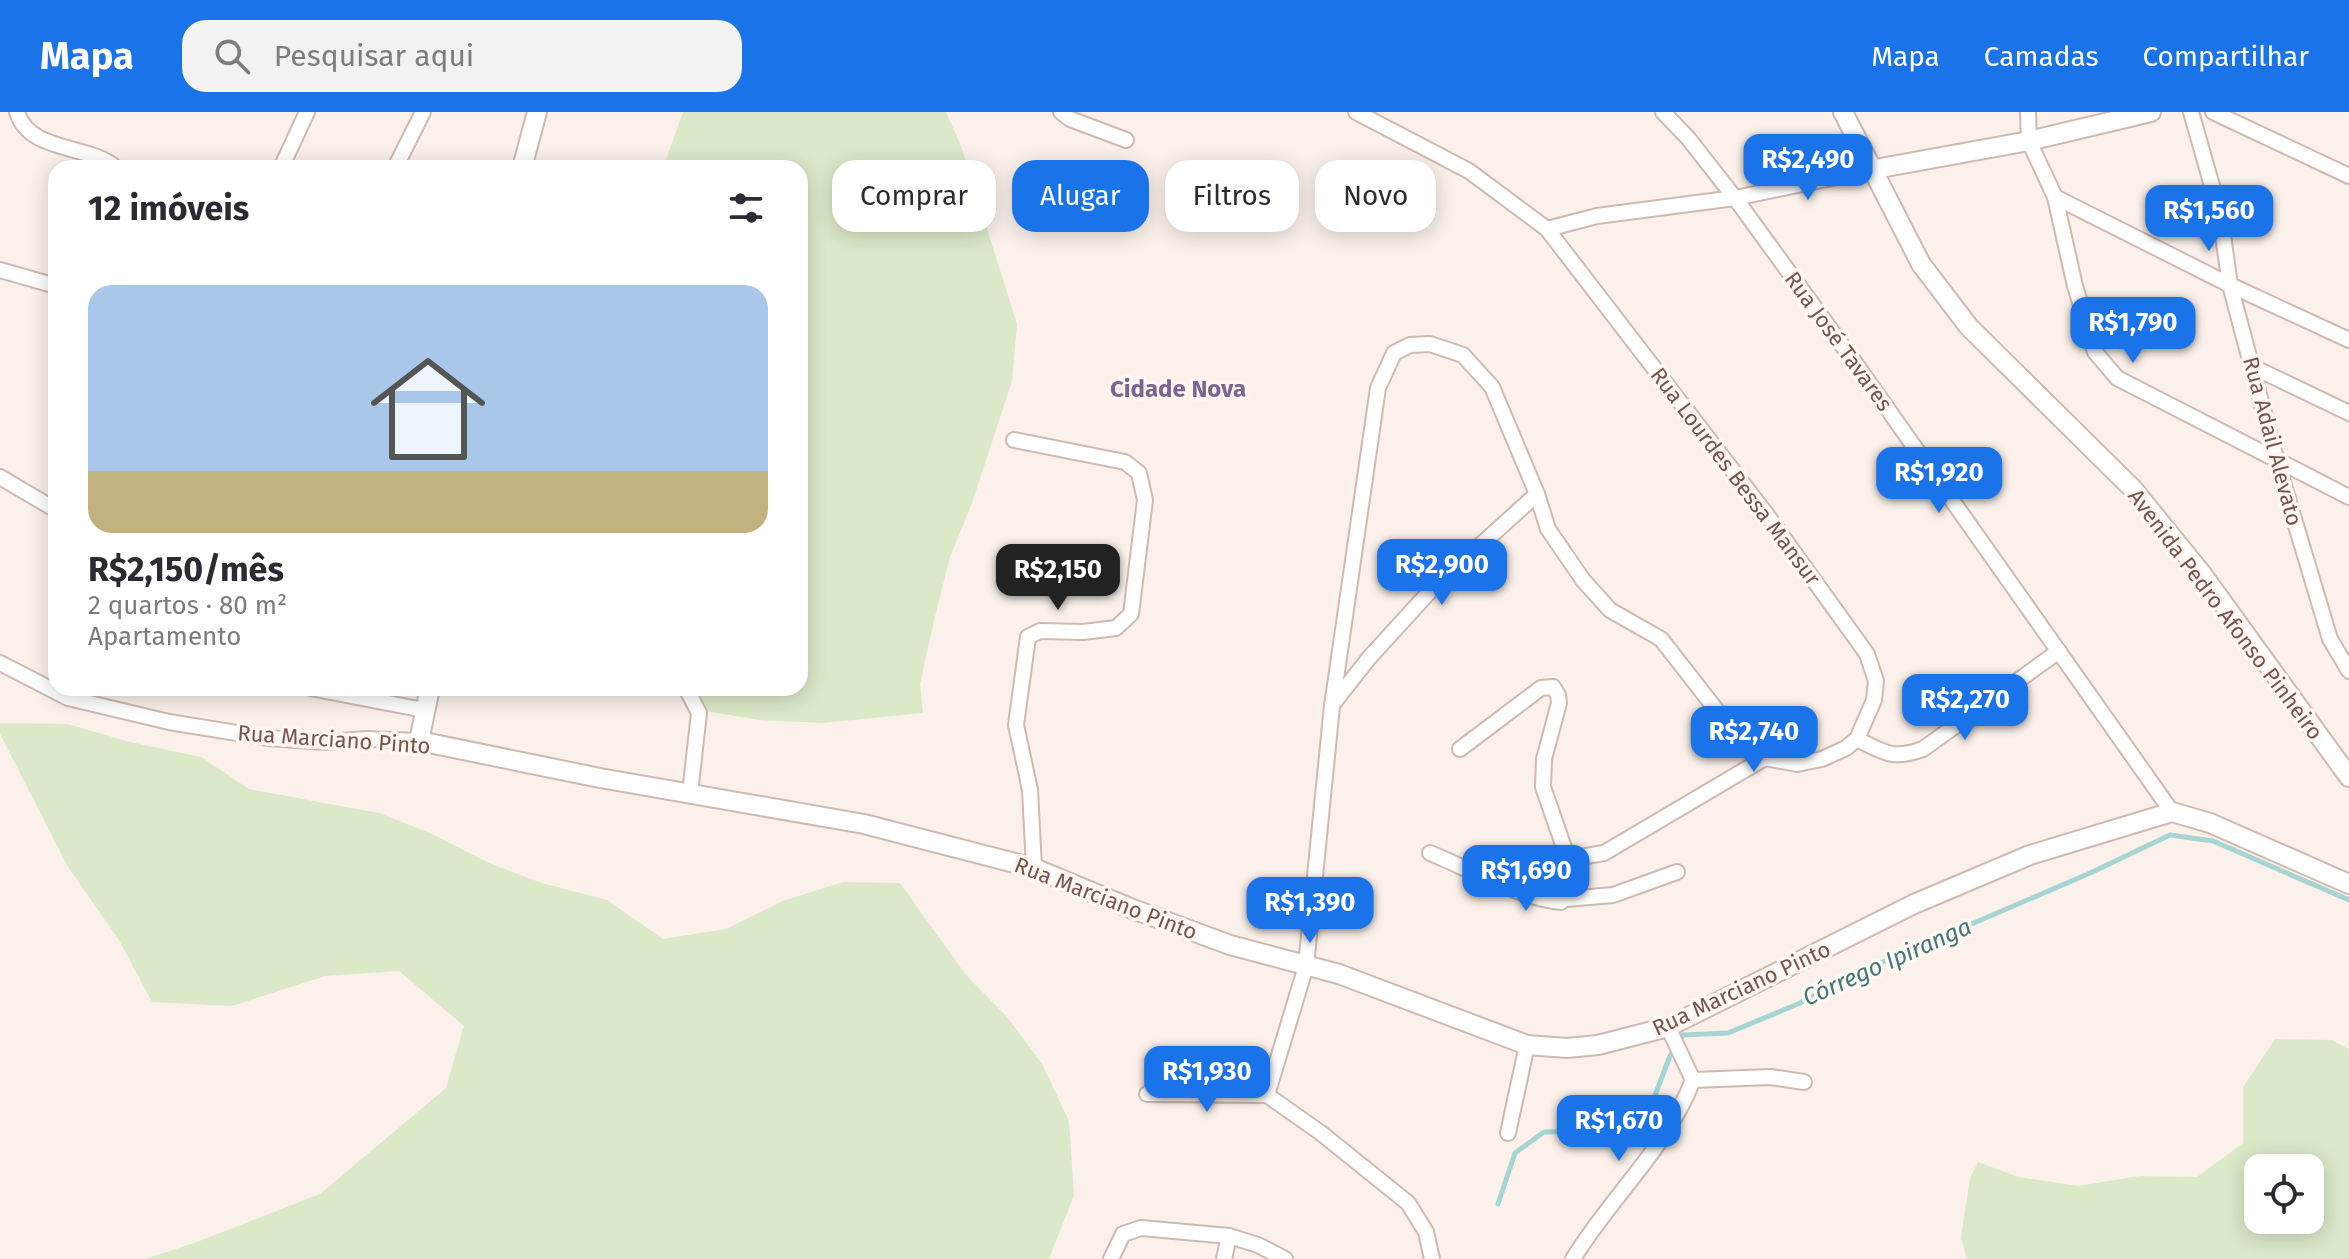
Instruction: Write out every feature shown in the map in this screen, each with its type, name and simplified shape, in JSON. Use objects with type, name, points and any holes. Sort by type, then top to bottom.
[{"type":"street","points":[[17,112],[28,130],[52,143],[105,160]]},
{"type":"street","points":[[285,160],[307,112]]},
{"type":"street","points":[[399,160],[423,112]]},
{"type":"street","points":[[524,160],[537,112]]},
{"type":"street","points":[[1061,112],[1070,119],[1126,140]]},
{"type":"street","name":"Rua Lourdes Bessa Mansur","points":[[1356,112],[1469,171],[1547,229],[1767,515],[1867,654],[1876,681],[1874,700],[1857,739]]},
{"type":"street","name":"Rua José Tavares","points":[[1663,112],[1688,138],[1735,198],[2172,812]]},
{"type":"street","name":"Avenida Pedro Afonso Pinheiro","points":[[1843,112],[1875,169],[1890,206],[1921,264],[1940,289],[1969,327],[2133,489],[2202,574],[2349,777]]},
{"type":"street","points":[[2028,112],[2029,141],[2055,197],[2087,326],[2095,352],[2103,364],[2117,378],[2349,497]]},
{"type":"street","points":[[1547,229],[1597,216],[1735,198],[2029,141],[2151,112]]},
{"type":"street","name":"Rua Adail Alevato","points":[[2191,112],[2220,214],[2230,285],[2277,462],[2330,639],[2349,671]]},
{"type":"street","points":[[2213,112],[2349,176]]},
{"type":"street","points":[[2055,197],[2230,285],[2349,340]]},
{"type":"street","points":[[0,270],[48,284]]},
{"type":"street","points":[[1267,1095],[1306,966],[1332,706],[1378,388],[1394,353],[1410,345],[1430,344],[1463,355],[1492,387],[1537,494],[1548,529],[1593,593],[1610,610],[1661,639],[1739,739],[1765,758],[1797,764],[1846,748],[1857,739],[1894,756],[1923,749],[2059,651]]},
{"type":"street","points":[[2253,367],[2349,413]]},
{"type":"street","points":[[1014,440],[1125,462],[1139,473],[1145,500],[1131,614],[1116,628],[1083,632],[1040,631],[1028,637],[1016,725],[1030,790],[1034,868]]},
{"type":"street","points":[[0,477],[48,505]]},
{"type":"street","points":[[1332,706],[1369,658],[1432,589],[1537,494]]},
{"type":"street","name":"Rua Marciano Pinto","points":[[0,663],[48,688]]},
{"type":"street","points":[[1460,749],[1541,688],[1553,687],[1559,703],[1544,759],[1543,787],[1568,859],[1566,899]]},
{"type":"street","name":"Rua Marciano Pinto","points":[[64,696],[169,722],[268,738],[325,742],[367,739],[419,741],[864,824],[1034,868],[1230,945],[1339,974],[1527,1045],[1567,1048],[1670,1030],[1943,892],[2030,855],[2172,812]]},
{"type":"street","points":[[351,696],[424,710]]},
{"type":"street","points":[[419,741],[428,696]]},
{"type":"street","points":[[690,696],[699,713],[690,793]]},
{"type":"street","points":[[1568,859],[1604,853],[1765,758]]},
{"type":"street","points":[[2172,812],[2210,823],[2349,884]]},
{"type":"street","points":[[1430,853],[1547,901],[1613,895],[1677,872]]},
{"type":"street","points":[[1670,1030],[1693,1080]]},
{"type":"street","points":[[1508,1133],[1527,1045]]},
{"type":"street","points":[[1693,1080],[1770,1077],[1804,1082]]},
{"type":"street","points":[[1573,1259],[1591,1229],[1666,1132],[1693,1080]]},
{"type":"street","points":[[1147,1094],[1267,1095],[1321,1133],[1408,1203],[1426,1232],[1432,1259]]},
{"type":"street","points":[[1111,1259],[1123,1234],[1141,1228],[1229,1236],[1258,1245],[1285,1259]]},
{"type":"street","points":[[1224,1259],[1229,1236]]},
{"type":"green space","points":[[683,112],[946,112],[965,160],[832,160],[832,232],[988,232],[1017,324],[1012,381],[972,503],[950,557],[933,625],[920,684],[923,713],[823,723],[759,720],[693,709],[687,696],[808,696],[808,160],[666,160]]},
{"type":"green space","points":[[0,723],[68,724],[130,742],[201,757],[249,789],[379,813],[432,834],[489,863],[542,883],[607,900],[663,939],[726,929],[783,901],[843,882],[900,883],[966,975],[1008,1018],[1042,1064],[1069,1121],[1074,1195],[1049,1259],[145,1259],[320,1194],[446,1088],[464,1026],[399,971],[325,976],[232,1006],[152,1002],[119,940],[68,867],[0,734]]},
{"type":"green space","points":[[2275,1039],[2332,1040],[2349,1049],[2349,1259],[1967,1259],[1961,1238],[1970,1178],[1978,1162],[2018,1177],[2078,1186],[2140,1176],[2197,1177],[2243,1143],[2243,1087]]},
{"type":"waterway","name":"Córrego Ipiranga","points":[[1498,1204],[1515,1153],[1544,1132],[1621,1131],[1654,1098],[1670,1056],[1683,1035],[1728,1033],[2170,835],[2213,841],[2349,900]]},
{"type":"district","name":"Cidade Nova","points":[[1178,389]]}]
